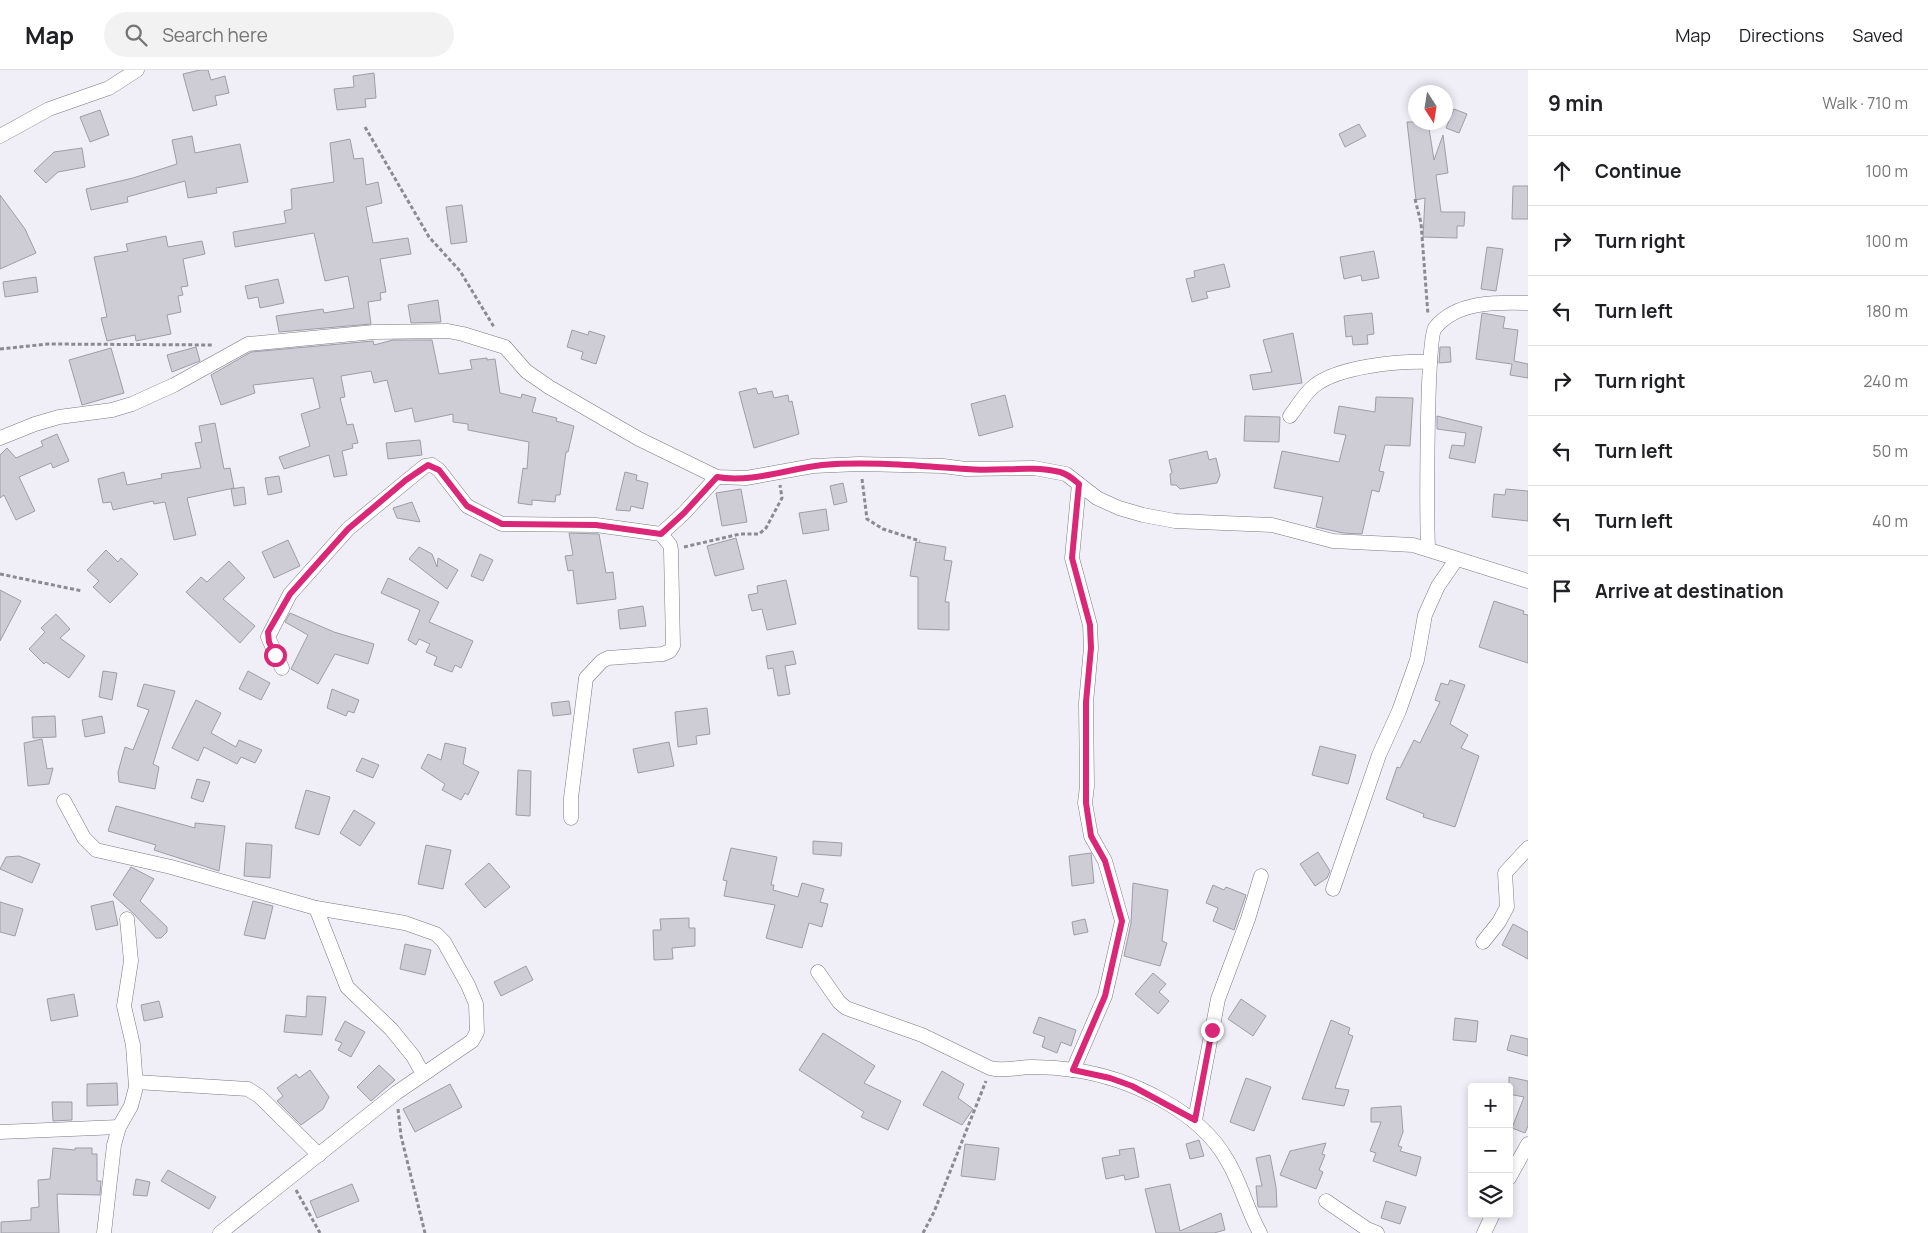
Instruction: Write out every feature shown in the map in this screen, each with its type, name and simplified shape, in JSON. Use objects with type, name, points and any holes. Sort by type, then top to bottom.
[{"type":"street","points":[[0,136],[49,109],[109,88],[137,70]]},
{"type":"street","points":[[1428,549],[1431,338],[1436,327],[1444,320],[1469,307],[1486,303],[1528,303]]},
{"type":"street","points":[[0,438],[51,419],[112,410],[132,404],[174,385],[251,343],[374,332],[427,331],[463,334],[505,348],[526,372],[549,387],[639,438],[717,477],[733,479],[813,466],[859,464],[943,466],[966,469],[1034,468],[1066,474],[1097,498],[1119,508],[1160,518],[1272,525],[1333,541],[1398,543],[1428,549],[1456,560],[1528,581]]},
{"type":"street","points":[[1290,416],[1308,392],[1326,380],[1360,368],[1386,363],[1430,362]]},
{"type":"street","points":[[282,668],[268,637],[290,594],[348,529],[425,466],[432,465],[439,470],[467,506],[502,524],[596,525],[661,534],[670,545],[671,550],[673,646],[670,651],[663,654],[608,658],[602,661],[586,678],[571,798],[571,818]]},
{"type":"street","points":[[661,534],[684,513],[717,477]]},
{"type":"street","points":[[1073,1070],[1105,996],[1122,921],[1105,861],[1091,836],[1086,810],[1086,702],[1091,648],[1090,625],[1072,558],[1079,484]]},
{"type":"street","points":[[1333,889],[1379,755],[1399,711],[1417,660],[1425,615],[1438,586],[1456,560]]},
{"type":"street","points":[[64,801],[84,838],[96,850],[171,867],[316,908],[405,923],[432,932],[444,942],[468,985],[476,1004],[477,1032],[472,1041],[396,1093],[220,1233]]},
{"type":"street","points":[[1483,942],[1499,922],[1507,907],[1505,874],[1528,848]]},
{"type":"street","points":[[1195,1120],[1218,999],[1248,919],[1260,876]]},
{"type":"street","points":[[316,908],[347,987],[391,1029],[413,1056],[424,1074]]},
{"type":"street","points":[[104,1233],[114,1145],[119,1127],[131,1106],[136,1082],[133,1045],[124,1006],[130,961],[127,919]]},
{"type":"street","points":[[818,972],[839,1002],[846,1008],[859,1015],[922,1035],[990,1068],[1032,1067],[1073,1070],[1110,1078],[1132,1086],[1195,1120],[1214,1139],[1228,1161],[1260,1233]]},
{"type":"street","points":[[136,1082],[248,1089],[259,1096],[319,1154]]},
{"type":"street","points":[[0,1132],[119,1127]]},
{"type":"street","points":[[1512,1173],[1528,1144]]},
{"type":"street","points":[[1326,1200],[1367,1229],[1378,1233]]},
{"type":"street","points":[[1484,1233],[1491,1218]]},
{"type":"path","points":[[365,127],[429,237],[460,271],[505,348]]},
{"type":"path","points":[[1415,199],[1421,223],[1424,282],[1431,338]]},
{"type":"path","points":[[0,349],[48,344],[217,344]]},
{"type":"path","points":[[859,464],[867,519],[883,529],[920,540]]},
{"type":"path","points":[[671,550],[740,534],[759,534],[766,528],[782,498],[778,472]]},
{"type":"path","points":[[0,574],[82,591]]},
{"type":"path","points":[[923,1233],[934,1212],[979,1101],[990,1068]]},
{"type":"path","points":[[396,1093],[402,1136],[425,1233]]},
{"type":"path","points":[[289,1179],[306,1204],[320,1233]]},
{"type":"building","points":[[208,70],[211,80],[225,76],[229,93],[215,96],[217,105],[193,111],[183,74]]},
{"type":"building","points":[[374,73],[376,98],[365,99],[366,107],[337,110],[334,89],[354,87],[353,76]]},
{"type":"building","points":[[1454,109],[1467,114],[1459,133],[1451,130],[1453,130]]},
{"type":"building","points":[[100,110],[109,135],[90,142],[80,117]]},
{"type":"building","points":[[1407,122],[1408,130],[1429,130],[1434,160],[1443,135],[1448,173],[1436,175],[1441,212],[1465,212],[1464,226],[1457,226],[1457,238],[1423,237],[1425,198],[1416,200]]},
{"type":"building","points":[[1359,124],[1366,136],[1345,147],[1339,134]]},
{"type":"building","points":[[192,136],[195,153],[240,144],[248,182],[216,188],[217,193],[188,198],[185,181],[127,197],[128,202],[91,210],[86,189],[133,178],[177,164],[172,140]]},
{"type":"building","points":[[350,139],[354,159],[363,158],[366,185],[378,182],[382,203],[366,207],[373,243],[408,238],[411,254],[380,259],[386,292],[380,293],[381,300],[368,302],[371,324],[279,332],[276,316],[323,309],[324,313],[354,308],[348,276],[325,281],[314,233],[235,247],[233,232],[286,223],[284,211],[292,209],[291,189],[334,182],[330,143]]},
{"type":"building","points":[[82,148],[85,167],[58,172],[46,183],[34,171],[54,152]]},
{"type":"building","points":[[1513,186],[1528,186],[1528,219],[1512,219]]},
{"type":"building","points":[[0,195],[25,229],[36,253],[0,269]]},
{"type":"building","points":[[462,205],[467,242],[451,244],[446,207]]},
{"type":"building","points":[[166,236],[168,247],[202,241],[205,254],[183,259],[188,286],[181,287],[183,295],[178,296],[181,312],[167,315],[171,334],[136,341],[135,335],[107,341],[101,318],[107,317],[94,257],[128,251],[126,244]]},
{"type":"building","points":[[1487,247],[1503,249],[1496,291],[1481,289]]},
{"type":"building","points":[[1374,251],[1379,278],[1362,281],[1361,275],[1344,279],[1340,257]]},
{"type":"building","points":[[1224,264],[1230,287],[1206,292],[1208,298],[1192,302],[1186,279],[1195,277],[1194,271]]},
{"type":"building","points":[[36,277],[38,292],[5,297],[3,282]]},
{"type":"building","points":[[278,279],[284,303],[260,308],[258,297],[248,299],[245,286]]},
{"type":"building","points":[[438,300],[441,322],[411,323],[408,305]]},
{"type":"building","points":[[1372,313],[1374,334],[1367,335],[1368,344],[1353,345],[1352,336],[1346,337],[1344,316]]},
{"type":"building","points":[[1482,313],[1505,317],[1503,328],[1518,330],[1514,361],[1528,364],[1528,378],[1510,375],[1512,364],[1476,359]]},
{"type":"building","points":[[572,330],[588,335],[589,331],[605,336],[596,364],[581,359],[583,352],[567,347]]},
{"type":"building","points":[[1293,333],[1302,383],[1253,390],[1250,375],[1272,372],[1263,340]]},
{"type":"building","points":[[393,340],[432,340],[439,374],[472,369],[470,360],[495,359],[500,393],[521,398],[522,394],[536,398],[532,412],[557,418],[556,421],[574,426],[568,452],[566,452],[560,495],[556,495],[555,502],[532,500],[532,505],[518,503],[523,468],[527,469],[529,442],[468,430],[468,424],[453,422],[453,414],[415,422],[412,408],[395,412],[387,380],[374,383],[371,371],[341,376],[345,397],[340,398],[347,425],[353,424],[358,443],[352,444],[353,448],[342,451],[347,475],[334,477],[329,455],[284,469],[279,457],[310,446],[301,414],[320,408],[313,378],[253,385],[255,393],[221,405],[211,375],[251,352],[373,341],[374,345]]},
{"type":"building","points":[[196,347],[200,361],[172,372],[167,355]]},
{"type":"building","points":[[1440,347],[1450,347],[1451,362],[1439,363]]},
{"type":"building","points":[[111,348],[124,393],[82,405],[69,360]]},
{"type":"building","points":[[756,388],[758,394],[772,391],[774,398],[788,395],[789,402],[792,401],[799,434],[754,448],[739,392]]},
{"type":"building","points":[[1005,395],[1013,427],[979,436],[971,404]]},
{"type":"building","points":[[1376,397],[1413,398],[1410,446],[1385,445],[1379,471],[1384,472],[1379,492],[1372,490],[1362,534],[1343,533],[1316,527],[1323,497],[1274,488],[1282,451],[1339,462],[1346,435],[1334,433],[1339,406],[1375,412]]},
{"type":"building","points":[[1245,416],[1280,417],[1279,442],[1244,441]]},
{"type":"building","points":[[1437,416],[1482,427],[1475,463],[1449,458],[1452,445],[1464,446],[1466,433],[1437,429]]},
{"type":"building","points":[[215,423],[224,469],[230,468],[234,488],[187,498],[196,535],[174,540],[165,502],[154,504],[153,501],[113,510],[111,502],[103,503],[98,479],[124,472],[127,485],[162,478],[161,474],[201,468],[195,443],[202,442],[199,426]]},
{"type":"building","points":[[57,434],[69,461],[53,468],[51,463],[19,477],[35,511],[16,520],[4,495],[0,498],[0,455],[7,448],[16,458],[43,446],[41,441]]},
{"type":"building","points":[[420,440],[422,455],[388,459],[386,443]]},
{"type":"building","points":[[1207,451],[1209,460],[1216,458],[1220,475],[1217,483],[1180,489],[1176,485],[1171,485],[1170,474],[1172,473],[1169,460]]},
{"type":"building","points":[[625,472],[637,475],[636,480],[648,483],[643,509],[631,506],[630,511],[616,510]]},
{"type":"building","points":[[279,476],[282,492],[268,495],[265,478]]},
{"type":"building","points":[[843,483],[847,502],[834,505],[830,486]]},
{"type":"building","points":[[244,487],[246,504],[234,506],[231,489]]},
{"type":"building","points":[[741,489],[747,522],[722,526],[716,493]]},
{"type":"building","points":[[1506,489],[1528,491],[1528,521],[1492,517],[1494,494],[1505,495]]},
{"type":"building","points":[[412,502],[420,522],[397,518],[393,508]]},
{"type":"building","points":[[826,509],[829,530],[803,534],[799,513]]},
{"type":"building","points":[[569,533],[599,534],[606,573],[613,572],[616,599],[577,604],[573,570],[568,571],[565,556],[573,555]]},
{"type":"building","points":[[736,538],[744,569],[715,576],[707,546]]},
{"type":"building","points":[[288,540],[300,566],[274,578],[262,552]]},
{"type":"building","points":[[916,542],[946,547],[944,560],[952,561],[945,602],[949,602],[949,630],[918,629],[918,577],[910,576]]},
{"type":"building","points":[[419,547],[432,554],[437,567],[438,558],[458,570],[447,589],[409,559]]},
{"type":"building","points":[[106,550],[118,562],[121,558],[138,574],[110,603],[93,587],[99,581],[87,570]]},
{"type":"building","points":[[480,554],[493,560],[483,581],[471,576]]},
{"type":"building","points":[[229,561],[245,578],[223,599],[255,626],[240,643],[186,592],[201,577],[207,582]]},
{"type":"building","points":[[388,578],[439,602],[429,622],[473,641],[461,668],[455,665],[452,672],[434,665],[437,657],[426,652],[430,644],[419,639],[416,645],[408,640],[420,610],[381,593]]},
{"type":"building","points":[[786,580],[796,624],[767,630],[762,609],[752,611],[748,595],[758,593],[757,586]]},
{"type":"building","points":[[0,590],[21,601],[0,641]]},
{"type":"building","points":[[1494,601],[1524,611],[1523,614],[1528,615],[1528,663],[1479,647]]},
{"type":"building","points":[[643,606],[646,626],[620,629],[618,610]]},
{"type":"building","points":[[290,613],[334,632],[374,644],[368,664],[335,654],[318,684],[291,669],[308,635],[285,622]]},
{"type":"building","points":[[56,614],[70,629],[60,638],[85,656],[69,678],[46,662],[44,664],[29,649],[45,632],[41,628]]},
{"type":"building","points":[[793,651],[796,664],[785,666],[790,694],[778,696],[773,668],[768,669],[766,656]]},
{"type":"building","points":[[103,671],[117,673],[112,700],[99,697]]},
{"type":"building","points":[[248,671],[270,683],[261,700],[239,689]]},
{"type":"building","points":[[1450,680],[1465,685],[1450,724],[1468,735],[1461,748],[1479,756],[1455,827],[1423,817],[1424,814],[1386,799],[1397,767],[1400,768],[1414,740],[1420,743],[1440,702],[1435,700],[1441,683],[1448,685]]},
{"type":"building","points":[[144,684],[175,691],[153,764],[159,767],[155,789],[119,782],[118,772],[125,747],[133,750],[149,710],[137,706]]},
{"type":"building","points":[[332,689],[359,700],[354,713],[348,711],[346,716],[327,708]]},
{"type":"building","points":[[196,700],[221,713],[211,733],[236,747],[239,740],[262,750],[255,763],[241,757],[237,764],[204,747],[198,761],[172,748]]},
{"type":"building","points":[[569,701],[571,714],[553,716],[551,703]]},
{"type":"building","points":[[707,708],[710,734],[696,736],[697,744],[678,747],[675,712]]},
{"type":"building","points":[[55,716],[56,737],[33,738],[32,717]]},
{"type":"building","points":[[102,716],[105,733],[85,737],[82,720]]},
{"type":"building","points":[[42,739],[47,769],[53,768],[49,784],[28,786],[24,743]]},
{"type":"building","points":[[669,742],[674,766],[638,773],[633,749]]},
{"type":"building","points":[[445,743],[466,748],[463,764],[479,772],[468,795],[465,793],[461,800],[442,790],[445,784],[421,768],[428,754],[441,760]]},
{"type":"building","points":[[1320,746],[1356,755],[1348,784],[1312,775]]},
{"type":"building","points":[[362,758],[379,765],[373,778],[356,771]]},
{"type":"building","points":[[518,770],[531,771],[530,816],[516,815]]},
{"type":"building","points":[[197,779],[210,782],[203,802],[191,798]]},
{"type":"building","points":[[306,790],[330,797],[319,835],[295,828]]},
{"type":"building","points":[[116,806],[195,828],[195,823],[225,826],[219,871],[154,850],[156,845],[108,831]]},
{"type":"building","points":[[354,810],[375,823],[360,846],[340,833]]},
{"type":"building","points":[[813,841],[842,843],[841,856],[813,854]]},
{"type":"building","points":[[246,843],[272,845],[270,878],[244,876]]},
{"type":"building","points":[[426,845],[451,850],[443,889],[418,884]]},
{"type":"building","points":[[731,848],[777,857],[771,885],[774,885],[773,890],[798,897],[802,883],[824,889],[820,902],[828,904],[822,927],[809,923],[802,948],[766,938],[775,905],[724,896],[727,881],[723,880]]},
{"type":"building","points":[[1318,852],[1330,871],[1327,878],[1315,886],[1300,864]]},
{"type":"building","points":[[1091,853],[1094,883],[1072,886],[1069,856]]},
{"type":"building","points":[[19,856],[40,864],[32,883],[0,869],[6,857]]},
{"type":"building","points":[[489,863],[510,887],[485,908],[465,884]]},
{"type":"building","points":[[131,867],[154,879],[140,901],[167,927],[167,932],[161,938],[156,938],[113,895]]},
{"type":"building","points":[[1133,883],[1168,890],[1162,941],[1167,943],[1160,966],[1124,956],[1131,923]]},
{"type":"building","points":[[1213,885],[1224,890],[1226,887],[1246,895],[1234,930],[1213,921],[1218,908],[1206,903]]},
{"type":"building","points":[[113,901],[118,925],[96,930],[91,906]]},
{"type":"building","points":[[253,901],[273,906],[265,939],[244,935]]},
{"type":"building","points":[[0,902],[23,909],[15,936],[0,932]]},
{"type":"building","points":[[689,918],[689,928],[695,928],[695,946],[672,948],[673,959],[654,960],[653,930],[661,930],[660,919]]},
{"type":"building","points":[[1085,919],[1088,932],[1074,935],[1072,922]]},
{"type":"building","points":[[1513,924],[1528,932],[1528,959],[1502,945]]},
{"type":"building","points":[[405,944],[431,950],[425,975],[400,969]]},
{"type":"building","points":[[526,966],[533,980],[501,996],[494,982]]},
{"type":"building","points":[[1153,973],[1166,984],[1159,992],[1169,1001],[1158,1014],[1135,994]]},
{"type":"building","points":[[74,994],[78,1016],[51,1021],[47,999]]},
{"type":"building","points":[[307,996],[326,997],[322,1035],[284,1032],[286,1015],[306,1017]]},
{"type":"building","points":[[1241,999],[1266,1016],[1253,1036],[1228,1019]]},
{"type":"building","points":[[159,1001],[163,1017],[144,1021],[141,1005]]},
{"type":"building","points":[[1039,1017],[1076,1030],[1071,1046],[1061,1042],[1057,1053],[1042,1047],[1045,1037],[1033,1033]]},
{"type":"building","points":[[1455,1018],[1478,1021],[1476,1042],[1453,1040]]},
{"type":"building","points":[[1331,1020],[1350,1028],[1348,1034],[1353,1036],[1335,1088],[1349,1090],[1344,1106],[1302,1099]]},
{"type":"building","points":[[345,1021],[365,1032],[351,1057],[338,1050],[342,1043],[335,1040]]},
{"type":"building","points":[[823,1033],[875,1066],[864,1083],[901,1101],[888,1130],[861,1117],[864,1112],[799,1070]]},
{"type":"building","points":[[1511,1035],[1528,1039],[1528,1056],[1507,1050]]},
{"type":"building","points":[[379,1065],[395,1080],[371,1101],[357,1087]]},
{"type":"building","points":[[310,1070],[329,1097],[323,1109],[301,1125],[277,1101],[283,1096],[277,1088],[296,1074],[299,1078]]},
{"type":"building","points":[[942,1071],[964,1084],[958,1098],[973,1109],[962,1125],[923,1105]]},
{"type":"building","points":[[1509,1077],[1528,1081],[1528,1126],[1525,1133],[1513,1128],[1524,1097],[1513,1095],[1513,1083],[1509,1083]]},
{"type":"building","points":[[1246,1078],[1271,1087],[1254,1131],[1230,1122]]},
{"type":"building","points":[[117,1083],[118,1105],[87,1106],[87,1084]]},
{"type":"building","points":[[450,1084],[462,1107],[415,1132],[403,1109]]},
{"type":"building","points":[[52,1102],[72,1102],[72,1120],[53,1121]]},
{"type":"building","points":[[1401,1106],[1403,1132],[1398,1146],[1402,1147],[1400,1151],[1421,1157],[1416,1176],[1373,1161],[1376,1153],[1370,1151],[1381,1122],[1371,1122],[1371,1108]]},
{"type":"building","points":[[1199,1140],[1204,1156],[1190,1159],[1186,1144]]},
{"type":"building","points":[[1326,1143],[1322,1154],[1325,1155],[1319,1170],[1323,1172],[1316,1189],[1280,1175],[1290,1151]]},
{"type":"building","points":[[965,1144],[999,1148],[995,1180],[961,1176]]},
{"type":"building","points":[[53,1148],[75,1150],[75,1148],[92,1148],[92,1154],[97,1154],[97,1181],[101,1181],[100,1195],[57,1194],[59,1233],[1,1233],[1,1222],[31,1220],[31,1208],[39,1207],[38,1180],[50,1179]]},
{"type":"building","points":[[1134,1148],[1139,1177],[1125,1180],[1124,1175],[1106,1179],[1102,1158],[1120,1155],[1119,1150]]},
{"type":"building","points":[[1270,1155],[1276,1187],[1277,1207],[1258,1207],[1256,1186],[1262,1186],[1256,1158]]},
{"type":"building","points":[[168,1170],[216,1197],[209,1209],[161,1181]]},
{"type":"building","points":[[136,1179],[150,1182],[147,1196],[133,1195]]},
{"type":"building","points":[[352,1184],[359,1201],[317,1218],[310,1201]]},
{"type":"building","points":[[1170,1184],[1180,1231],[1221,1213],[1225,1230],[1214,1233],[1156,1233],[1145,1189]]},
{"type":"building","points":[[1386,1201],[1406,1207],[1400,1224],[1381,1218]]},
{"type":"route","points":[[275,655],[269,642],[268,632],[290,594],[356,521],[406,480],[428,465],[432,465],[439,470],[467,506],[477,513],[502,524],[596,525],[661,534],[684,513],[717,477],[746,478],[813,466],[859,464],[943,466],[993,470],[1034,468],[1062,472],[1079,484],[1072,558],[1090,625],[1091,648],[1086,702],[1086,803],[1088,824],[1093,842],[1105,861],[1122,921],[1105,996],[1073,1070],[1110,1078],[1132,1086],[1195,1120],[1212,1030]]}]
